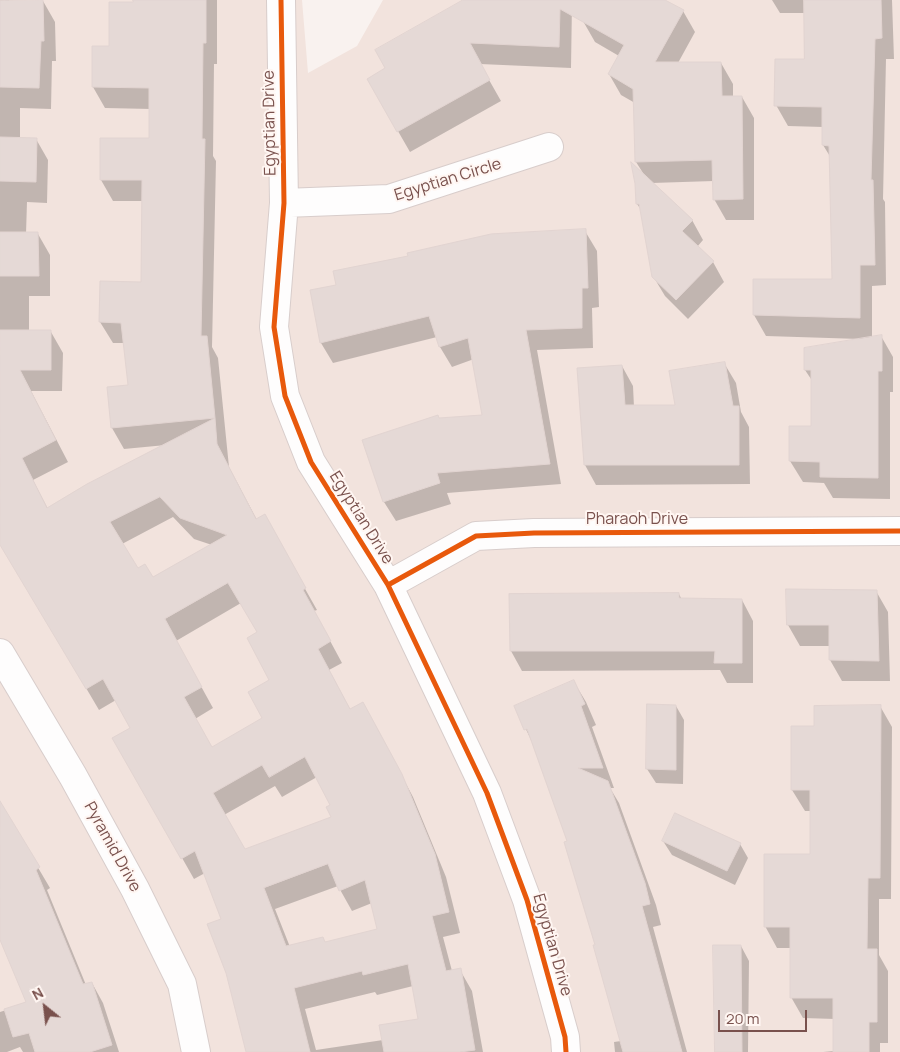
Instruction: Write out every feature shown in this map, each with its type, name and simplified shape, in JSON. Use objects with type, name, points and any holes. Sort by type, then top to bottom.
[{"type":"street","name":"Egyptian Drive","points":[[281,0],[284,203],[274,327],[285,396],[311,462],[388,585],[487,794],[527,900],[565,1037],[566,1052]]},
{"type":"street","name":"Egyptian Circle","points":[[284,203],[389,198],[549,147]]},
{"type":"street","name":"Pharaoh Drive","points":[[388,585],[476,536],[544,533],[900,531]]},
{"type":"street","name":"Pyramid Drive","points":[[0,653],[73,776],[135,889],[182,984],[196,1052]]},
{"type":"shaded area","points":[[0,0],[302,0],[308,73],[357,46],[383,0],[900,0],[900,1052],[0,1052]]},
{"type":"building","points":[[43,0],[44,41],[41,41],[39,88],[0,87],[0,1]]},
{"type":"building","points":[[133,0],[206,0],[206,43],[203,43],[202,139],[205,139],[201,336],[207,336],[215,418],[111,428],[107,387],[128,385],[121,323],[99,322],[100,281],[141,282],[142,180],[100,180],[100,138],[149,138],[149,88],[92,87],[92,46],[109,46],[109,2],[133,2]]},
{"type":"building","points":[[463,0],[665,0],[684,10],[655,62],[721,62],[722,96],[742,96],[743,199],[713,200],[712,160],[635,162],[633,89],[608,74],[624,45],[560,9],[559,47],[470,43],[490,80],[397,132],[367,79],[385,68],[375,50]]},
{"type":"building","points":[[804,0],[881,0],[882,38],[875,39],[871,180],[873,180],[875,265],[860,265],[860,318],[753,315],[753,279],[832,279],[829,146],[822,145],[822,107],[774,106],[775,59],[804,59]]},
{"type":"building","points":[[0,137],[37,138],[36,182],[0,181]]},
{"type":"building","points":[[631,162],[693,220],[682,231],[714,261],[676,300],[652,277],[639,204],[636,204]]},
{"type":"building","points":[[586,229],[588,288],[582,288],[582,328],[526,330],[550,464],[437,473],[440,483],[383,502],[362,440],[438,415],[439,418],[482,415],[468,338],[439,347],[429,316],[320,343],[310,290],[336,285],[333,271],[408,256],[407,253],[491,234]]},
{"type":"building","points":[[0,232],[38,232],[39,276],[0,276]]},
{"type":"building","points":[[0,330],[51,330],[51,370],[20,370],[56,440],[22,458],[47,508],[87,484],[215,418],[217,444],[256,519],[265,514],[306,588],[303,590],[331,641],[318,649],[350,709],[363,702],[402,774],[435,854],[449,912],[432,916],[446,971],[461,968],[475,1050],[460,1052],[384,1052],[379,1025],[418,1019],[408,964],[363,975],[362,971],[294,988],[310,1052],[246,1052],[226,973],[207,924],[221,919],[195,851],[181,859],[112,738],[130,728],[103,679],[86,689],[0,545]],"holes":[[[160,497],[180,518],[227,535],[153,577],[145,564],[138,568],[110,522]],[[228,583],[257,632],[247,638],[269,680],[248,692],[262,718],[212,747],[184,697],[202,687],[165,619]],[[305,757],[330,805],[326,807],[331,817],[245,849],[213,793],[262,765],[269,777]],[[328,864],[339,891],[365,880],[377,929],[325,942],[323,937],[286,946],[264,888]]]},
{"type":"building","points":[[882,335],[882,371],[878,371],[878,478],[820,477],[820,462],[789,461],[789,426],[811,426],[811,370],[804,370],[804,348]]},
{"type":"building","points":[[725,362],[733,406],[739,406],[739,465],[584,465],[577,368],[622,365],[625,405],[675,405],[669,371]]},
{"type":"building","points":[[786,589],[877,590],[879,661],[829,660],[829,625],[787,625]]},
{"type":"building","points":[[679,593],[679,598],[742,599],[742,663],[714,663],[715,651],[510,651],[509,594]]},
{"type":"building","points":[[574,680],[585,704],[581,706],[603,768],[578,768],[608,781],[645,883],[650,904],[642,906],[682,1052],[623,1052],[593,945],[595,945],[564,842],[567,841],[527,729],[524,730],[514,706]]},
{"type":"building","points":[[647,704],[676,705],[676,770],[646,769]]},
{"type":"building","points":[[881,705],[880,878],[868,878],[867,949],[877,949],[877,1022],[869,1022],[869,1052],[833,1052],[833,998],[790,998],[790,927],[764,927],[764,854],[810,854],[810,790],[791,790],[791,726],[814,726],[814,706]]},
{"type":"building","points":[[0,801],[40,867],[36,870],[83,984],[92,982],[112,1045],[90,1052],[35,1052],[29,1033],[13,1037],[4,1009],[26,1002],[0,940]]},
{"type":"building","points":[[675,813],[741,843],[727,871],[662,841]]},
{"type":"building","points":[[713,945],[741,945],[742,1052],[715,1052]]},
{"type":"cycle path","points":[[281,0],[284,203],[274,327],[285,396],[311,462],[388,585],[487,793],[527,900],[565,1037],[566,1052]]},
{"type":"cycle path","points":[[388,585],[476,536],[534,533],[900,531]]}]
